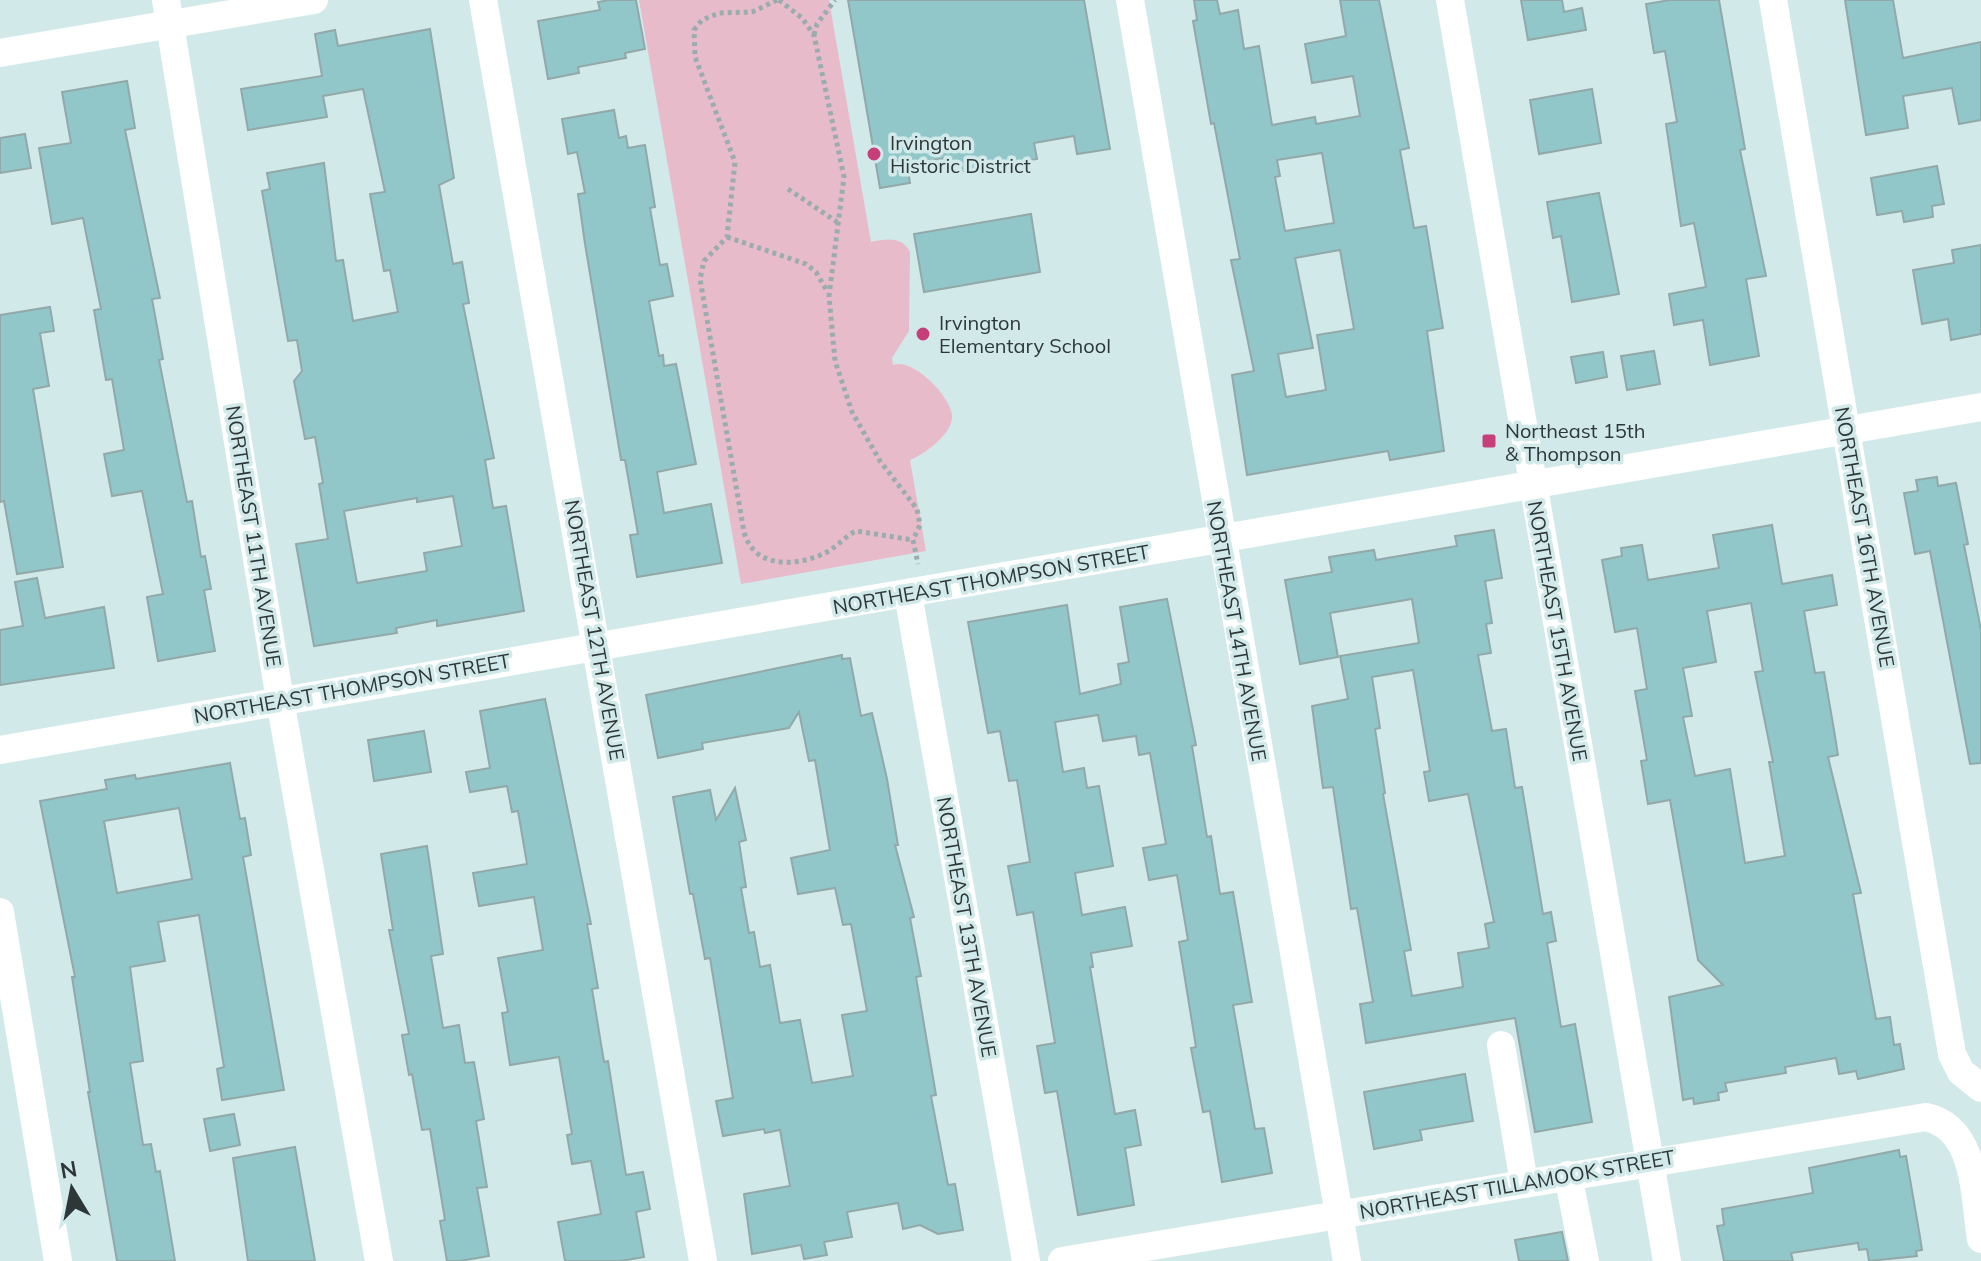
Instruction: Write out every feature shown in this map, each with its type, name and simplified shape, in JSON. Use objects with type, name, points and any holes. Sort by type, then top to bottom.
[{"type":"street","points":[[0,53],[168,13],[314,0]]},
{"type":"street","name":"NORTHEAST 12TH AVENUE","points":[[483,0],[703,1261]]},
{"type":"street","name":"NORTHEAST 14TH AVENUE","points":[[1130,0],[1347,1261]]},
{"type":"street","name":"NORTHEAST 15TH AVENUE","points":[[1450,0],[1667,1261]]},
{"type":"street","name":"NORTHEAST 16TH AVENUE","points":[[1773,0],[1952,1054],[1971,1080]]},
{"type":"street","name":"NORTHEAST 11TH AVENUE","points":[[168,13],[280,700],[379,1261]]},
{"type":"street","name":"NORTHEAST THOMPSON STREET","points":[[0,750],[1981,407]]},
{"type":"street","name":"NORTHEAST 13TH AVENUE","points":[[908,594],[1026,1261]]},
{"type":"street","points":[[0,912],[58,1261]]},
{"type":"street","points":[[1501,1045],[1524,1183]]},
{"type":"street","name":"NORTHEAST TILLAMOOK STREET","points":[[1062,1261],[1908,1118],[1936,1119],[1964,1143],[1981,1239]]},
{"type":"street","points":[[1568,1175],[1585,1261]]},
{"type":"path","points":[[829,296],[844,177],[814,35],[802,18],[778,0],[752,12],[719,13],[702,20],[692,38],[695,57],[735,162],[727,237],[704,261],[700,279],[744,532],[754,552],[779,563],[795,563],[828,552],[856,531],[913,540]]},
{"type":"path","points":[[814,35],[817,24],[835,0]]},
{"type":"path","points":[[788,189],[837,222]]},
{"type":"path","points":[[727,237],[806,264],[826,285],[835,361],[842,387],[880,461],[917,509],[920,525],[913,540],[920,574],[908,594]]},
{"type":"shaded area","points":[[639,0],[829,0],[871,242],[898,241],[910,252],[909,331],[892,358],[893,365],[910,367],[929,380],[945,398],[952,415],[944,436],[910,460],[926,551],[741,584]]},
{"type":"building","points":[[636,0],[645,49],[625,53],[626,58],[578,67],[579,73],[548,79],[538,21],[600,10],[598,2]]},
{"type":"building","points":[[848,0],[1084,0],[1110,149],[1077,154],[1074,136],[1034,143],[1037,159],[951,173],[948,158],[907,164],[910,183],[880,188]]},
{"type":"building","points":[[1194,0],[1217,0],[1220,14],[1238,10],[1244,49],[1259,46],[1272,125],[1315,117],[1316,124],[1360,116],[1353,76],[1312,83],[1305,44],[1346,36],[1340,0],[1379,0],[1409,148],[1400,150],[1414,228],[1426,226],[1443,328],[1427,331],[1444,451],[1390,460],[1388,451],[1247,475],[1232,375],[1254,371],[1231,260],[1240,259],[1214,123],[1211,124],[1193,21],[1197,20]],"holes":[[[1322,153],[1334,223],[1285,231],[1275,177],[1280,176],[1277,160]],[[1340,250],[1354,329],[1317,335],[1326,390],[1286,397],[1278,354],[1313,348],[1295,258]]]},
{"type":"building","points":[[1521,0],[1562,0],[1564,12],[1582,8],[1586,30],[1528,40]]},
{"type":"building","points":[[1670,0],[1719,0],[1745,149],[1740,150],[1766,276],[1746,279],[1759,356],[1710,365],[1703,320],[1674,325],[1669,294],[1706,287],[1694,223],[1681,226],[1666,124],[1677,122],[1665,51],[1654,53],[1646,4]]},
{"type":"building","points":[[1845,0],[1893,0],[1903,58],[1981,42],[1981,120],[1959,124],[1952,88],[1903,96],[1908,128],[1866,135]]},
{"type":"building","points":[[430,29],[454,178],[439,185],[453,264],[462,262],[469,303],[463,304],[494,458],[485,460],[493,508],[506,506],[524,611],[437,626],[437,620],[396,628],[397,633],[314,646],[296,544],[328,539],[319,484],[323,483],[315,437],[305,439],[294,381],[302,371],[297,340],[288,341],[262,191],[270,189],[267,173],[324,163],[336,261],[343,260],[353,321],[398,312],[390,270],[384,271],[370,194],[385,192],[363,89],[323,96],[327,117],[248,130],[241,89],[322,76],[315,34],[335,30],[338,46]],"holes":[[[453,496],[462,546],[424,553],[427,571],[357,583],[344,511],[417,498],[417,502]]]},
{"type":"building","points":[[127,81],[135,128],[125,130],[160,298],[152,299],[163,359],[159,360],[187,502],[192,501],[201,557],[205,556],[211,589],[204,590],[215,651],[158,661],[147,597],[163,594],[142,491],[112,496],[104,454],[124,450],[112,379],[106,380],[94,310],[101,309],[83,218],[52,224],[39,148],[71,143],[62,92]]},
{"type":"building","points":[[1592,89],[1601,143],[1539,154],[1530,100]]},
{"type":"building","points":[[614,110],[619,138],[626,136],[628,148],[645,145],[655,207],[650,208],[660,265],[667,264],[673,296],[649,301],[659,356],[663,355],[664,366],[676,364],[696,464],[657,472],[664,513],[711,504],[722,563],[637,577],[630,535],[638,534],[625,460],[621,460],[578,194],[585,193],[577,152],[568,154],[562,119]]},
{"type":"building","points":[[25,134],[31,168],[0,173],[0,138]]},
{"type":"building","points":[[1937,166],[1944,204],[1932,206],[1933,217],[1904,222],[1902,211],[1877,215],[1871,178]]},
{"type":"building","points":[[1599,193],[1619,294],[1572,302],[1561,236],[1553,238],[1547,202]]},
{"type":"building","points":[[1031,214],[1040,272],[924,292],[914,234]]},
{"type":"building","points":[[1981,245],[1981,334],[1951,340],[1948,319],[1922,324],[1913,270],[1954,263],[1952,250]]},
{"type":"building","points":[[50,307],[54,331],[40,333],[49,386],[33,389],[63,567],[17,574],[4,501],[0,502],[0,315]]},
{"type":"building","points":[[1654,351],[1660,384],[1627,390],[1621,356]]},
{"type":"building","points":[[1603,352],[1607,377],[1576,383],[1571,357]]},
{"type":"building","points":[[1937,477],[1938,486],[1956,483],[1968,544],[1964,545],[1981,630],[1981,763],[1970,764],[1930,551],[1915,554],[1904,493],[1918,491],[1916,480]]},
{"type":"building","points":[[1772,525],[1782,584],[1832,575],[1837,605],[1804,611],[1815,673],[1824,672],[1838,755],[1828,757],[1861,893],[1853,894],[1876,1019],[1890,1017],[1894,1045],[1900,1044],[1904,1069],[1858,1079],[1856,1071],[1839,1074],[1836,1058],[1785,1067],[1786,1073],[1725,1083],[1727,1091],[1718,1093],[1719,1100],[1694,1104],[1693,1098],[1683,1100],[1669,997],[1723,985],[1698,960],[1670,800],[1648,804],[1641,761],[1647,760],[1635,691],[1647,689],[1637,628],[1615,632],[1602,560],[1622,556],[1621,548],[1642,545],[1648,580],[1719,568],[1713,535]],"holes":[[[1751,603],[1763,671],[1755,672],[1773,762],[1769,762],[1785,856],[1745,863],[1730,769],[1695,776],[1683,717],[1692,716],[1683,668],[1716,662],[1707,611]]]},
{"type":"building","points":[[1494,530],[1502,578],[1485,581],[1492,623],[1486,624],[1491,653],[1478,655],[1492,731],[1506,729],[1515,788],[1522,787],[1543,914],[1551,912],[1556,941],[1547,943],[1561,1027],[1575,1024],[1592,1122],[1535,1132],[1515,1018],[1366,1043],[1360,1004],[1373,1002],[1357,908],[1351,909],[1333,787],[1323,788],[1312,706],[1348,699],[1340,656],[1419,643],[1412,599],[1330,613],[1338,657],[1300,664],[1285,580],[1332,572],[1329,557],[1374,550],[1376,560],[1457,546],[1455,536]],"holes":[[[1413,670],[1430,771],[1424,772],[1429,801],[1468,794],[1494,922],[1485,924],[1489,948],[1458,953],[1463,987],[1412,996],[1404,951],[1411,950],[1383,794],[1375,729],[1380,728],[1372,677]]]},
{"type":"building","points":[[37,578],[45,618],[104,607],[114,668],[0,685],[0,630],[23,626],[15,582]]},
{"type":"building","points":[[1167,599],[1196,745],[1192,746],[1207,837],[1211,836],[1220,894],[1233,892],[1252,1002],[1233,1005],[1255,1129],[1264,1128],[1272,1173],[1222,1182],[1210,1111],[1203,1112],[1191,1048],[1196,1047],[1179,942],[1188,940],[1177,875],[1149,880],[1143,848],[1166,844],[1150,753],[1139,755],[1136,736],[1103,741],[1098,715],[1055,722],[1063,772],[1084,768],[1087,788],[1099,786],[1113,866],[1075,873],[1082,915],[1125,907],[1132,946],[1091,953],[1093,967],[1090,967],[1115,1114],[1135,1110],[1141,1145],[1125,1148],[1134,1205],[1078,1215],[1057,1091],[1045,1093],[1037,1046],[1055,1043],[1033,912],[1017,915],[1008,866],[1030,862],[1017,780],[1009,781],[1000,731],[988,733],[968,622],[1067,605],[1080,694],[1121,684],[1118,664],[1129,662],[1120,607]]},
{"type":"building","points":[[842,655],[842,659],[850,658],[861,716],[872,713],[887,779],[898,845],[895,845],[914,917],[910,918],[921,976],[916,977],[936,1095],[931,1096],[948,1185],[955,1184],[963,1230],[938,1234],[920,1225],[903,1229],[898,1203],[847,1212],[852,1237],[824,1242],[827,1255],[804,1259],[801,1245],[752,1254],[744,1194],[790,1186],[780,1130],[765,1133],[764,1129],[723,1136],[716,1101],[733,1098],[710,958],[705,959],[693,894],[690,894],[673,797],[710,790],[716,820],[735,788],[746,840],[739,842],[746,887],[741,888],[749,933],[754,932],[760,967],[770,965],[780,1023],[800,1020],[812,1083],[853,1076],[842,1015],[867,1011],[851,924],[843,925],[835,888],[798,894],[791,858],[830,850],[815,760],[809,761],[799,712],[789,728],[702,743],[703,749],[658,758],[646,695]]},
{"type":"building","points":[[545,699],[591,924],[587,924],[598,988],[592,989],[604,1062],[608,1061],[626,1175],[643,1172],[650,1209],[636,1212],[644,1257],[621,1261],[565,1261],[558,1222],[601,1214],[591,1161],[572,1164],[567,1135],[572,1134],[559,1057],[510,1065],[502,1013],[508,1012],[498,958],[543,950],[534,897],[479,906],[473,873],[527,864],[518,811],[512,812],[507,786],[470,792],[466,772],[490,768],[480,711]]},
{"type":"building","points":[[424,731],[431,772],[374,781],[368,740]]},
{"type":"building","points":[[230,763],[240,819],[245,818],[251,855],[243,857],[284,1090],[222,1100],[217,1069],[224,1067],[199,915],[158,922],[165,961],[130,967],[143,1061],[130,1063],[143,1145],[151,1144],[156,1172],[160,1171],[175,1261],[117,1261],[88,1092],[72,977],[75,977],[40,801],[107,789],[105,780],[135,775],[136,779]],"holes":[[[179,808],[192,879],[117,893],[104,821]]]},
{"type":"building","points":[[427,846],[443,954],[431,956],[443,1028],[459,1025],[465,1063],[474,1062],[484,1119],[476,1121],[487,1187],[477,1188],[489,1256],[460,1261],[447,1261],[440,1221],[445,1220],[430,1129],[422,1130],[412,1074],[409,1075],[402,1035],[409,1034],[389,930],[393,930],[381,854]]},
{"type":"building","points":[[1465,1074],[1473,1121],[1420,1130],[1422,1140],[1374,1149],[1364,1092]]},
{"type":"building","points":[[234,1114],[240,1145],[210,1151],[204,1119]]},
{"type":"building","points":[[295,1147],[315,1261],[248,1261],[233,1158]]},
{"type":"building","points":[[1899,1150],[1900,1157],[1906,1156],[1920,1237],[1922,1250],[1916,1251],[1917,1256],[1869,1261],[1867,1249],[1859,1250],[1858,1243],[1791,1253],[1793,1261],[1724,1261],[1717,1226],[1724,1225],[1722,1209],[1813,1193],[1809,1168]]},
{"type":"building","points":[[1562,1232],[1568,1261],[1519,1261],[1515,1240]]},
{"type":"place","name":"Irvington Historic District","points":[[874,154]]},
{"type":"place","name":"Irvington Elementary School","points":[[923,334]]},
{"type":"place","name":"Northeast 15th & Thompson","points":[[1489,441]]}]
